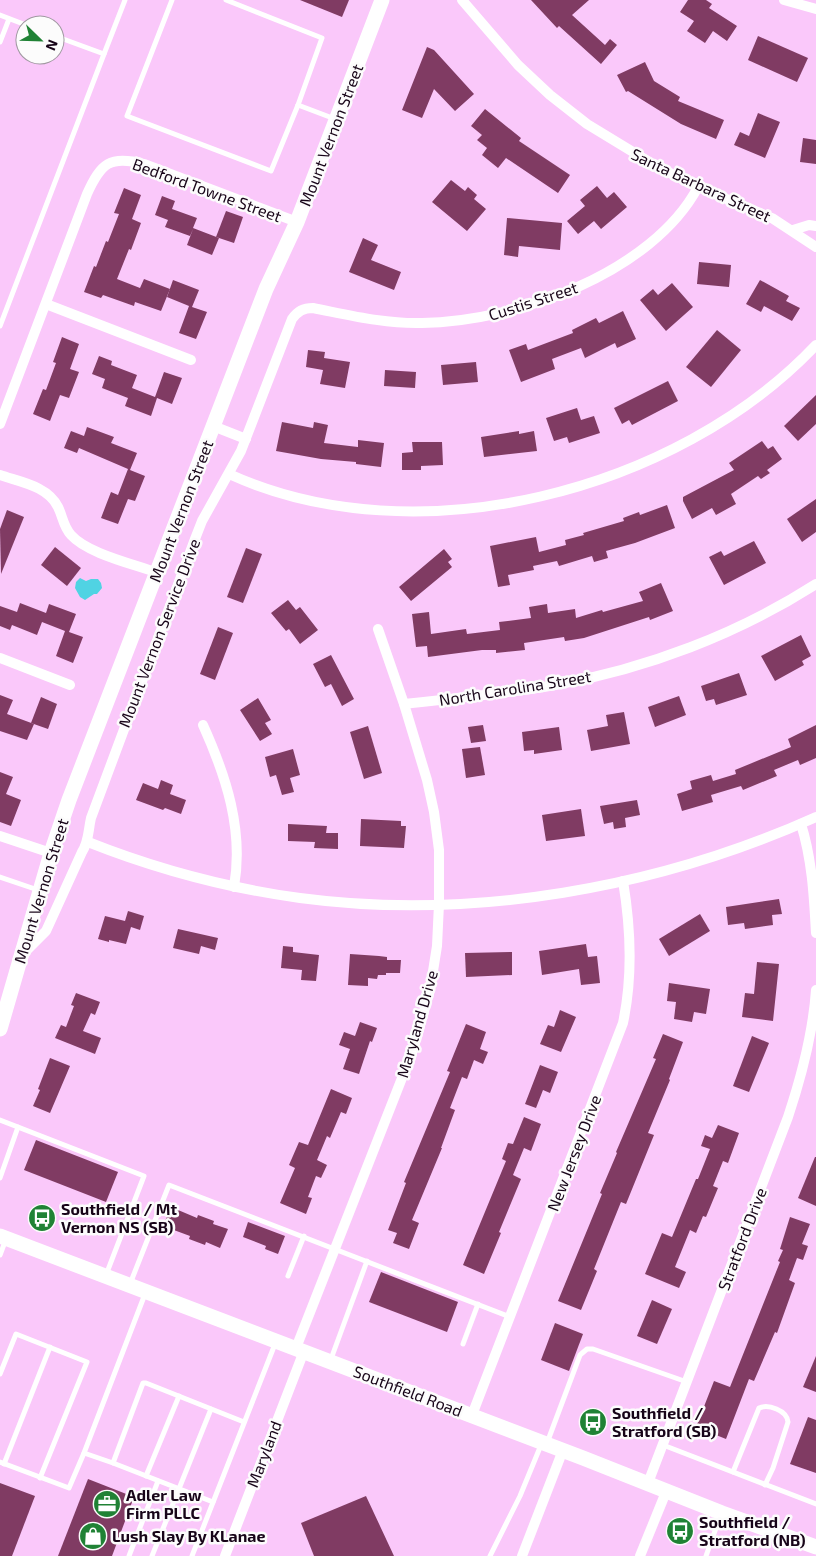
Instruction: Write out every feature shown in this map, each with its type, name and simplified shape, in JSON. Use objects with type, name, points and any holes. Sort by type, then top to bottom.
[{"type":"street","name":"Mount Vernon Street","points":[[0,1030],[5,995],[21,956],[51,853],[73,791],[266,290],[297,222],[382,0]]},
{"type":"street","name":"Santa Barbara Street","points":[[462,0],[518,65],[565,108],[594,129],[636,156],[698,187],[760,212],[793,230],[816,247]]},
{"type":"street","points":[[784,0],[816,9]]},
{"type":"street","name":"Bedford Towne Street","points":[[46,304],[92,184],[101,168],[116,160],[129,160],[144,164],[297,222]]},
{"type":"street","name":"Custis Street","points":[[301,310],[313,308],[378,321],[422,323],[487,317],[518,309],[592,281],[626,261],[671,224],[690,202],[698,187]]},
{"type":"street","points":[[793,230],[809,225],[816,226]]},
{"type":"street","points":[[0,424],[46,304],[191,360]]},
{"type":"street","name":"Mount Vernon Service Drive","points":[[21,956],[46,930],[88,842],[91,818],[195,539],[246,439],[292,319],[301,310]]},
{"type":"street","points":[[229,474],[255,485],[307,499],[349,507],[379,510],[458,509],[548,495],[588,484],[643,464],[687,442],[746,405],[788,371],[816,345]]},
{"type":"street","points":[[213,426],[246,439]]},
{"type":"street","points":[[0,475],[40,489],[51,496],[60,510],[63,524],[71,536],[84,544],[111,558],[158,572]]},
{"type":"street","name":"North Carolina Street","points":[[404,704],[555,685],[650,661],[721,634],[816,584]]},
{"type":"street","name":"Maryland Drive","points":[[300,1350],[335,1248],[398,1089],[420,1026],[434,968],[437,946],[439,904],[438,850],[435,819],[424,772],[404,704],[378,629]]},
{"type":"street","points":[[0,658],[70,684]]},
{"type":"street","points":[[203,725],[224,777],[234,821],[238,863],[234,887]]},
{"type":"street","points":[[88,842],[151,865],[234,887],[347,903],[388,905],[439,904],[528,897],[624,881],[724,853],[816,817]]},
{"type":"street","points":[[801,824],[806,840],[812,878],[816,933]]},
{"type":"street","points":[[0,836],[51,853]]},
{"type":"street","name":"New Jersey Drive","points":[[472,1415],[622,1023],[629,987],[630,964],[630,928],[624,881]]},
{"type":"street","name":"Stratford Drive","points":[[648,1483],[793,1104],[809,1040],[816,990]]},
{"type":"street","name":"Southfield Road","points":[[3,1237],[472,1415],[648,1483],[666,1492],[816,1547]]},
{"type":"street","name":"Maryland","points":[[225,1556],[300,1350]]},
{"type":"street","points":[[522,1556],[563,1450]]},
{"type":"street","points":[[640,1556],[666,1492]]},
{"type":"lane","points":[[0,326],[125,0]]},
{"type":"lane","points":[[172,0],[127,116],[271,171],[298,105],[322,38],[226,0]]},
{"type":"lane","points":[[0,15],[15,21]]},
{"type":"lane","points":[[0,42],[9,19]]},
{"type":"lane","points":[[65,40],[104,54]]},
{"type":"lane","points":[[298,105],[337,120]]},
{"type":"lane","points":[[1,880],[40,891]]},
{"type":"lane","points":[[0,1120],[144,1176],[106,1276]]},
{"type":"lane","points":[[0,1178],[18,1127]]},
{"type":"lane","points":[[129,1285],[169,1185],[510,1317]]},
{"type":"lane","points":[[288,1276],[304,1236]]},
{"type":"lane","points":[[0,1255],[3,1237]]},
{"type":"lane","points":[[330,1361],[368,1261]]},
{"type":"lane","points":[[50,1347],[2,1463],[69,1488],[146,1291]]},
{"type":"lane","points":[[463,1344],[478,1304]]},
{"type":"lane","points":[[0,1374],[16,1334],[86,1362],[40,1478]]},
{"type":"lane","points":[[192,1556],[276,1341]]},
{"type":"lane","points":[[490,1556],[544,1443],[580,1355],[587,1349],[593,1349],[687,1382]]},
{"type":"lane","points":[[113,1463],[143,1383],[148,1383],[244,1422]]},
{"type":"lane","points":[[146,1476],[178,1396]]},
{"type":"lane","points":[[733,1472],[759,1408],[767,1406],[785,1414],[788,1417],[788,1422],[765,1484]]},
{"type":"lane","points":[[152,1556],[210,1409]]},
{"type":"lane","points":[[663,1445],[816,1504]]},
{"type":"lane","points":[[84,1453],[213,1502]]},
{"type":"lane","points":[[129,1556],[158,1481]]},
{"type":"lane","points":[[706,1556],[722,1513]]},
{"type":"shaded area","points":[[80,578],[86,581],[98,579],[102,588],[97,594],[85,600],[80,597],[75,588],[76,582]]},
{"type":"building","points":[[300,0],[349,0],[342,17]]},
{"type":"building","points":[[531,0],[589,0],[572,15],[605,45],[610,39],[617,45],[601,64],[559,26],[557,28]]},
{"type":"building","points":[[688,0],[706,0],[712,4],[709,8],[737,26],[727,41],[713,31],[705,43],[687,31],[694,21],[680,12]]},
{"type":"building","points":[[758,36],[808,58],[797,82],[748,60]]},
{"type":"building","points":[[427,47],[434,50],[474,94],[455,111],[434,89],[422,118],[402,110]]},
{"type":"building","points":[[645,62],[654,81],[680,97],[678,101],[724,120],[716,139],[681,124],[628,91],[626,92],[617,75]]},
{"type":"building","points":[[485,109],[521,138],[519,141],[570,175],[558,193],[506,158],[498,168],[482,155],[487,148],[477,140],[482,135],[471,126]]},
{"type":"building","points":[[758,113],[780,122],[765,158],[734,145],[740,132],[749,136]]},
{"type":"building","points":[[803,138],[816,140],[816,164],[800,162]]},
{"type":"building","points":[[451,180],[465,191],[468,187],[477,195],[474,199],[486,209],[467,231],[432,202]]},
{"type":"building","points":[[597,186],[607,198],[614,192],[627,207],[601,229],[594,221],[578,234],[567,221],[585,206],[580,200]]},
{"type":"building","points":[[124,188],[141,195],[132,219],[141,223],[117,279],[140,288],[144,279],[170,289],[161,311],[135,302],[134,306],[103,295],[101,298],[84,292],[94,266],[96,267],[119,214],[114,213]]},
{"type":"building","points":[[162,196],[175,201],[172,209],[197,218],[193,228],[219,238],[212,255],[187,245],[193,229],[190,236],[165,227],[168,220],[155,215]]},
{"type":"building","points":[[226,211],[243,217],[234,243],[216,237]]},
{"type":"building","points":[[507,218],[562,223],[560,250],[519,246],[518,257],[504,255]]},
{"type":"building","points":[[363,238],[378,245],[371,260],[401,272],[394,290],[349,272]]},
{"type":"building","points":[[699,262],[731,265],[729,287],[697,284]]},
{"type":"building","points":[[173,280],[199,290],[192,307],[207,312],[196,339],[179,333],[189,306],[167,297]]},
{"type":"building","points":[[760,280],[789,296],[786,301],[800,308],[792,321],[764,306],[761,312],[746,304]]},
{"type":"building","points":[[672,283],[693,307],[666,331],[640,300],[653,289],[658,295]]},
{"type":"building","points":[[623,311],[636,339],[617,348],[615,343],[585,358],[581,348],[552,359],[555,369],[521,382],[509,350],[526,344],[528,350],[573,333],[572,330],[596,318],[599,323]]},
{"type":"building","points":[[717,330],[741,350],[711,387],[686,367]]},
{"type":"building","points":[[62,337],[79,344],[70,369],[79,372],[69,398],[60,395],[50,421],[33,414],[43,389],[46,390],[56,363],[53,362]]},
{"type":"building","points":[[308,350],[325,352],[324,358],[350,362],[345,388],[320,384],[323,370],[306,367]]},
{"type":"building","points":[[99,356],[112,361],[111,365],[137,375],[132,388],[155,397],[164,372],[182,378],[172,404],[157,398],[151,416],[125,406],[128,398],[102,388],[105,379],[92,374]]},
{"type":"building","points":[[476,362],[478,382],[443,385],[441,365]]},
{"type":"building","points":[[385,370],[416,372],[415,388],[384,386]]},
{"type":"building","points":[[668,381],[678,401],[632,425],[629,420],[622,424],[614,408]]},
{"type":"building","points":[[816,395],[816,424],[798,441],[784,426]]},
{"type":"building","points":[[577,408],[581,420],[594,416],[600,433],[569,443],[567,437],[554,441],[546,418]]},
{"type":"building","points":[[282,422],[313,428],[314,422],[328,425],[324,443],[358,447],[358,440],[384,443],[381,467],[276,451]]},
{"type":"building","points":[[87,427],[114,437],[111,443],[137,453],[130,470],[145,476],[135,501],[128,499],[118,524],[101,518],[111,492],[118,495],[128,469],[79,448],[77,453],[64,448],[71,431],[84,436]]},
{"type":"building","points":[[519,431],[519,434],[534,431],[537,451],[484,457],[481,437]]},
{"type":"building","points":[[762,441],[768,449],[773,446],[782,459],[767,470],[770,473],[761,479],[758,476],[731,494],[736,504],[716,515],[712,508],[692,519],[683,501],[683,497],[734,470],[729,463]]},
{"type":"building","points":[[412,442],[442,442],[443,465],[421,466],[421,470],[402,470],[402,453],[413,452]]},
{"type":"building","points":[[816,499],[816,532],[802,542],[787,519]]},
{"type":"building","points":[[667,505],[675,528],[635,543],[606,551],[608,558],[594,562],[592,556],[559,566],[557,561],[533,566],[534,570],[508,575],[510,585],[498,587],[490,546],[536,537],[539,552],[566,545],[565,540],[624,521],[623,518],[639,512],[640,515]]},
{"type":"building","points":[[7,510],[24,517],[1,574],[0,529]]},
{"type":"building","points":[[754,541],[766,563],[724,585],[709,557],[721,551],[724,556]]},
{"type":"building","points":[[55,547],[81,568],[67,586],[41,565]]},
{"type":"building","points":[[246,548],[262,554],[243,603],[227,597]]},
{"type":"building","points":[[444,549],[452,559],[448,562],[452,567],[411,601],[399,587]]},
{"type":"building","points":[[661,583],[673,611],[650,620],[649,617],[584,638],[565,641],[564,637],[524,643],[525,650],[496,653],[496,650],[482,650],[428,657],[427,646],[416,647],[412,614],[429,612],[431,634],[466,629],[467,634],[500,630],[499,622],[531,618],[529,607],[547,604],[548,613],[575,609],[576,618],[643,601],[639,592]]},
{"type":"building","points":[[288,600],[296,610],[300,607],[318,630],[300,644],[289,629],[286,631],[271,613]]},
{"type":"building","points":[[20,603],[46,613],[49,604],[76,614],[69,632],[83,637],[73,663],[56,656],[65,631],[42,622],[37,635],[12,625],[10,630],[0,626],[0,606],[17,612]]},
{"type":"building","points":[[218,627],[233,633],[215,680],[200,674]]},
{"type":"building","points":[[801,635],[811,656],[802,661],[804,665],[775,681],[761,656]]},
{"type":"building","points":[[331,655],[354,699],[342,706],[331,684],[325,687],[313,664]]},
{"type":"building","points":[[739,673],[747,695],[716,705],[714,699],[706,701],[701,686]]},
{"type":"building","points":[[0,695],[13,700],[7,714],[34,724],[27,740],[0,731]]},
{"type":"building","points":[[679,696],[686,715],[655,727],[648,707]]},
{"type":"building","points":[[41,697],[57,704],[48,729],[31,723]]},
{"type":"building","points":[[258,698],[271,720],[265,723],[272,734],[260,741],[240,710]]},
{"type":"building","points":[[624,712],[630,744],[591,751],[587,730],[608,726],[606,715]]},
{"type":"building","points":[[483,725],[486,741],[471,743],[468,727]]},
{"type":"building","points":[[816,725],[816,758],[800,765],[798,760],[774,770],[777,776],[743,790],[741,786],[711,795],[713,802],[682,811],[677,794],[692,789],[690,781],[711,775],[713,781],[736,774],[735,770],[791,747],[788,739]]},
{"type":"building","points":[[368,726],[382,773],[364,779],[350,732]]},
{"type":"building","points":[[559,727],[562,750],[534,754],[534,750],[524,751],[522,732]]},
{"type":"building","points":[[480,747],[485,775],[466,778],[462,749]]},
{"type":"building","points":[[293,749],[300,775],[290,778],[294,792],[282,795],[276,775],[270,777],[265,757]]},
{"type":"building","points":[[0,772],[13,777],[6,794],[21,800],[11,826],[0,822]]},
{"type":"building","points":[[161,780],[173,785],[170,794],[186,800],[181,814],[165,808],[163,810],[136,800],[143,783],[158,789]]},
{"type":"building","points":[[637,800],[640,815],[625,818],[626,827],[614,829],[613,822],[604,824],[600,806]]},
{"type":"building","points":[[581,809],[585,836],[546,841],[542,815]]},
{"type":"building","points":[[361,819],[401,821],[401,826],[406,826],[404,848],[360,846]]},
{"type":"building","points":[[288,824],[327,826],[326,833],[338,833],[338,849],[314,848],[315,842],[288,841]]},
{"type":"building","points":[[779,899],[782,914],[772,915],[773,925],[745,929],[744,923],[728,925],[726,907]]},
{"type":"building","points":[[128,911],[144,916],[140,930],[131,927],[126,944],[98,939],[105,916],[125,921]]},
{"type":"building","points":[[700,914],[710,931],[669,956],[659,939]]},
{"type":"building","points":[[178,929],[218,938],[215,950],[201,946],[199,954],[173,948]]},
{"type":"building","points":[[586,944],[588,957],[597,956],[600,983],[581,985],[579,969],[542,975],[539,951]]},
{"type":"building","points":[[283,946],[293,947],[293,952],[319,955],[316,981],[301,980],[302,970],[281,968]]},
{"type":"building","points":[[512,952],[512,975],[466,977],[465,953]]},
{"type":"building","points":[[350,954],[387,957],[387,960],[401,960],[400,973],[378,975],[377,979],[368,978],[368,986],[348,985]]},
{"type":"building","points":[[757,962],[779,964],[773,1021],[742,1017],[745,993],[754,994]]},
{"type":"building","points":[[669,983],[710,989],[706,1014],[694,1012],[692,1022],[674,1019],[676,1002],[667,1001]]},
{"type":"building","points":[[76,993],[100,1002],[95,1015],[91,1013],[83,1031],[101,1038],[95,1054],[55,1038],[61,1025],[66,1027],[74,1006],[71,1005]]},
{"type":"building","points":[[560,1010],[576,1017],[561,1052],[540,1044],[548,1025],[554,1027]]},
{"type":"building","points":[[360,1022],[377,1028],[372,1042],[370,1041],[359,1074],[343,1069],[350,1049],[339,1045],[344,1032],[355,1036]]},
{"type":"building","points":[[466,1024],[486,1032],[480,1049],[488,1052],[483,1064],[474,1060],[467,1079],[462,1077],[450,1108],[455,1110],[442,1148],[412,1220],[419,1223],[409,1249],[393,1243],[397,1233],[388,1230],[406,1183],[404,1182],[450,1072],[447,1071]]},
{"type":"building","points":[[663,1034],[683,1042],[670,1080],[648,1133],[654,1135],[626,1204],[621,1202],[594,1269],[597,1271],[581,1310],[558,1301],[602,1194],[600,1193],[616,1152],[656,1059],[653,1058]]},
{"type":"building","points":[[752,1036],[769,1043],[749,1092],[733,1086]]},
{"type":"building","points":[[50,1058],[70,1066],[50,1113],[33,1106]]},
{"type":"building","points":[[540,1065],[558,1072],[550,1093],[543,1090],[536,1108],[525,1104]]},
{"type":"building","points":[[331,1089],[352,1098],[346,1114],[341,1112],[330,1138],[327,1136],[317,1160],[327,1165],[321,1178],[316,1176],[308,1197],[312,1198],[306,1214],[280,1203],[295,1168],[289,1165],[299,1142],[308,1145]]},
{"type":"building","points":[[524,1117],[541,1124],[531,1151],[524,1148],[513,1175],[521,1179],[484,1274],[463,1265],[506,1161],[502,1159],[508,1143],[513,1144]]},
{"type":"building","points":[[718,1125],[739,1133],[728,1163],[723,1161],[713,1186],[718,1188],[706,1217],[703,1216],[696,1233],[690,1230],[675,1267],[686,1272],[679,1288],[645,1274],[662,1233],[672,1237],[710,1149],[701,1146],[705,1135],[712,1138]]},
{"type":"building","points":[[36,1140],[118,1172],[106,1202],[24,1170]]},
{"type":"building","points":[[816,1157],[816,1206],[798,1198]]},
{"type":"building","points":[[171,1207],[197,1218],[198,1215],[214,1221],[213,1224],[228,1229],[220,1248],[206,1242],[205,1245],[189,1239],[190,1236],[163,1226]]},
{"type":"building","points":[[790,1217],[810,1224],[802,1244],[808,1246],[803,1260],[797,1258],[789,1280],[795,1283],[777,1333],[775,1332],[754,1381],[749,1379],[726,1439],[696,1427],[714,1381],[730,1387],[780,1262],[778,1261],[783,1250],[780,1249]]},
{"type":"building","points":[[248,1222],[285,1236],[278,1254],[265,1249],[266,1246],[243,1237]]},
{"type":"building","points":[[381,1272],[458,1302],[447,1332],[369,1302]]},
{"type":"building","points":[[652,1300],[672,1309],[657,1344],[637,1336]]},
{"type":"building","points":[[555,1323],[583,1334],[569,1371],[541,1360]]},
{"type":"building","points":[[816,1356],[816,1392],[803,1387]]},
{"type":"building","points":[[808,1417],[816,1420],[816,1473],[790,1464]]},
{"type":"building","points":[[88,1479],[134,1497],[112,1556],[58,1556]]},
{"type":"building","points":[[0,1483],[35,1496],[12,1556],[0,1556]]},
{"type":"building","points":[[366,1496],[394,1556],[314,1556],[301,1523]]},
{"type":"place","name":"Southfield / Mt Vernon NS (SB)","points":[[42,1218]]},
{"type":"place","name":"Southfield / Stratford (SB)","points":[[593,1422]]},
{"type":"place","name":"Adler Law Firm PLLC","points":[[107,1504]]},
{"type":"place","name":"Southfield / Stratford (NB)","points":[[680,1531]]},
{"type":"place","name":"Lush Slay By KLanae","points":[[93,1536]]}]
